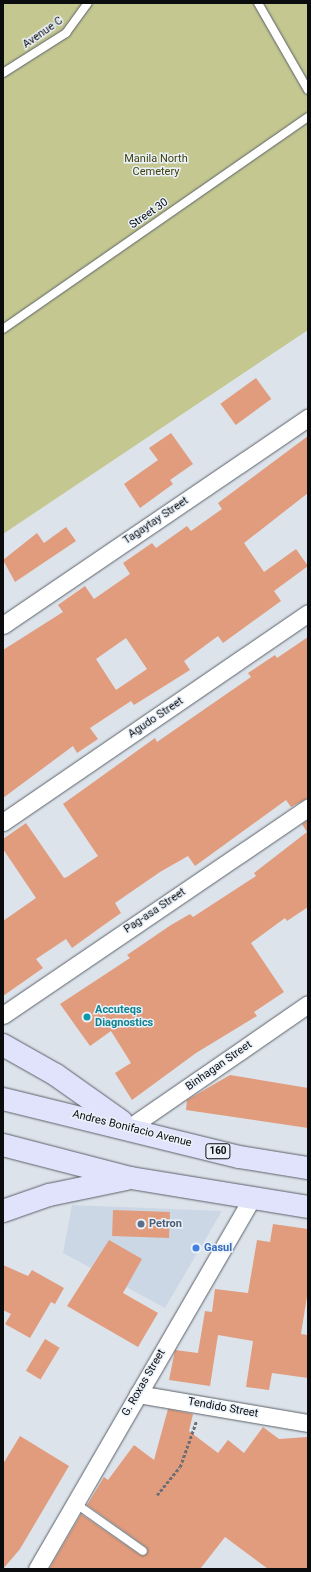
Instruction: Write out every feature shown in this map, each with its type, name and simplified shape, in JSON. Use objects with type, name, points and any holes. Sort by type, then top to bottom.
[{"type":"main road","points":[[3,1045],[56,1075],[130,1127]]},
{"type":"main road","name":"Andres Bonifacio Avenue","points":[[3,1099],[130,1127],[239,1157],[308,1168]]},
{"type":"main road","points":[[3,1145],[131,1178],[308,1207]]},
{"type":"main road","points":[[3,1211],[49,1195],[131,1178]]},
{"type":"street","name":"Tagaytay Street","points":[[3,625],[308,418]]},
{"type":"street","name":"Agudo Street","points":[[3,822],[308,613]]},
{"type":"street","name":"Pag-asa Street","points":[[3,1015],[308,808]]},
{"type":"street","name":"Binhagan Street","points":[[130,1127],[308,1004]]},
{"type":"street","name":"G. Roxas Street","points":[[37,1569],[252,1198]]},
{"type":"street","name":"Tendido Street","points":[[138,1394],[308,1423]]},
{"type":"lane","name":"Avenue C","points":[[3,72],[66,33],[88,3]]},
{"type":"lane","points":[[258,3],[308,90]]},
{"type":"lane","name":"Street 30","points":[[3,329],[308,117]]},
{"type":"lane","points":[[75,1503],[143,1551]]},
{"type":"path","points":[[157,1495],[180,1467],[202,1404]]},
{"type":"shaded area","points":[[72,1205],[222,1211],[165,1308],[63,1253]]},
{"type":"green space","name":"Manila North Cemetery","points":[[3,3],[308,3],[308,330],[3,534]]},
{"type":"building","points":[[256,378],[271,399],[236,425],[220,404]]},
{"type":"building","points":[[171,433],[193,464],[170,480],[173,484],[140,508],[124,484],[158,460],[149,448]]},
{"type":"building","points":[[308,436],[308,493],[244,543],[264,572],[296,549],[308,566],[274,591],[281,601],[223,643],[218,636],[184,661],[190,670],[134,705],[131,701],[90,728],[98,739],[77,753],[73,746],[3,798],[3,650],[63,612],[58,605],[85,586],[94,599],[130,574],[123,563],[152,543],[156,548],[187,526],[191,531],[222,509],[218,503]],"holes":[[[126,638],[147,669],[116,690],[96,659]]]},
{"type":"building","points":[[66,527],[76,541],[15,582],[3,560],[37,533],[44,543]]},
{"type":"building","points":[[308,637],[308,798],[291,807],[286,800],[195,866],[188,856],[160,872],[115,903],[121,913],[72,948],[66,939],[36,959],[43,968],[3,996],[3,921],[36,898],[3,849],[3,839],[26,823],[64,878],[67,877],[98,856],[63,804],[155,738],[157,742],[251,677],[248,673],[275,655],[277,658]]},
{"type":"building","points":[[308,820],[308,907],[287,921],[285,918],[251,943],[284,992],[254,1012],[257,1016],[196,1053],[132,1100],[115,1073],[131,1063],[111,1031],[90,1046],[60,1004],[130,958],[127,955],[171,925],[190,914],[193,917],[256,876],[254,873],[307,832],[302,824]]},
{"type":"building","points":[[230,1075],[308,1088],[308,1128],[186,1110],[187,1100]]},
{"type":"building","name":"Petron","points":[[113,1210],[170,1212],[169,1238],[112,1236]]},
{"type":"building","points":[[273,1224],[308,1229],[308,1290],[301,1334],[308,1335],[308,1378],[272,1373],[269,1390],[246,1387],[253,1341],[218,1335],[210,1386],[169,1380],[175,1350],[198,1353],[205,1311],[212,1312],[215,1289],[248,1293],[257,1240],[270,1242]]},
{"type":"building","points":[[109,1240],[142,1259],[123,1293],[158,1313],[138,1347],[67,1306]]},
{"type":"building","points":[[3,1265],[28,1276],[32,1270],[64,1288],[55,1304],[51,1302],[30,1338],[5,1324],[11,1314],[3,1310]]},
{"type":"building","points":[[45,1339],[60,1348],[41,1379],[26,1371]]},
{"type":"building","points":[[168,1409],[193,1414],[189,1431],[218,1453],[228,1440],[244,1453],[263,1427],[279,1439],[307,1437],[308,1569],[268,1569],[225,1537],[200,1569],[49,1569],[81,1514],[140,1555],[147,1554],[146,1547],[87,1505],[104,1477],[108,1480],[134,1445],[154,1460]]},
{"type":"building","points":[[20,1436],[69,1466],[20,1549],[3,1569],[3,1464]]},
{"type":"place","name":"Accuteqs Diagnostics","points":[[87,1017]]},
{"type":"place","name":"Petron","points":[[141,1224]]},
{"type":"place","name":"Gasul","points":[[196,1248]]}]
